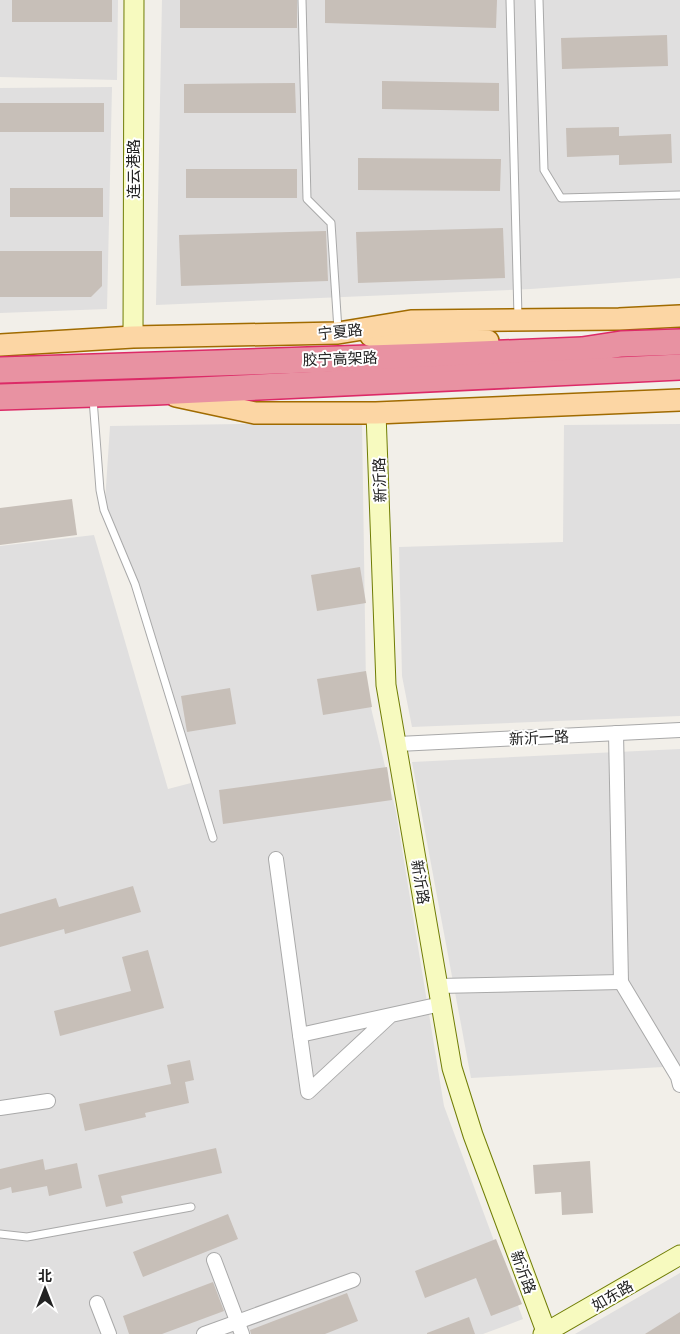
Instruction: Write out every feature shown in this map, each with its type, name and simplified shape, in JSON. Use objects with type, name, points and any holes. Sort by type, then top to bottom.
[{"type":"highway","points":[[488,341],[574,338],[621,344]]},
{"type":"highway","name":"胶宁高架路","points":[[0,370],[582,350],[621,344],[680,342]]},
{"type":"highway","name":"胶宁高架路","points":[[0,397],[156,392],[680,368]]},
{"type":"main road","name":"宁夏路","points":[[0,345],[133,338],[338,333],[411,321],[619,319],[680,316]]},
{"type":"main road","points":[[338,333],[373,337],[488,341]]},
{"type":"main road","points":[[156,392],[255,413],[376,414],[680,400]]},
{"type":"street","name":"连云港路","points":[[133,338],[134,0]]},
{"type":"street","name":"新沂路","points":[[376,414],[386,685],[398,744],[452,1068],[470,1125],[546,1334]]},
{"type":"street","name":"新沂一路","points":[[398,744],[680,730]]},
{"type":"street","points":[[616,733],[622,982],[678,1077],[680,1085]]},
{"type":"street","points":[[276,859],[308,1092],[391,1016]]},
{"type":"street","points":[[438,986],[622,982]]},
{"type":"street","points":[[300,1035],[441,1004]]},
{"type":"street","points":[[0,1108],[48,1101]]},
{"type":"street","name":"如东路","points":[[546,1334],[680,1255]]},
{"type":"street","points":[[214,1260],[240,1328]]},
{"type":"street","points":[[204,1334],[240,1328],[353,1280]]},
{"type":"street","points":[[97,1303],[109,1334]]},
{"type":"lane","points":[[302,0],[307,199],[331,224],[338,333]]},
{"type":"lane","points":[[510,0],[518,320]]},
{"type":"lane","points":[[539,0],[544,170],[562,198],[680,195]]},
{"type":"lane","points":[[92,394],[100,490],[104,510],[135,584],[213,838]]},
{"type":"lane","points":[[0,1234],[27,1237],[191,1207]]},
{"type":"shaded area","points":[[0,0],[118,0],[117,80],[0,77]]},
{"type":"shaded area","points":[[162,0],[680,0],[680,278],[531,289],[156,305]]},
{"type":"shaded area","points":[[112,87],[107,309],[0,313],[0,88]]},
{"type":"shaded area","points":[[362,422],[366,687],[396,812],[444,1106],[523,1319],[483,1334],[0,1334],[0,546],[94,535],[168,789],[191,783],[133,585],[105,502],[110,426]]},
{"type":"shaded area","points":[[680,424],[680,716],[412,727],[402,676],[399,547],[563,542],[564,425]]},
{"type":"shaded area","points":[[680,749],[680,1066],[471,1078],[412,762]]},
{"type":"shaded area","points":[[680,1273],[680,1334],[575,1334]]},
{"type":"building","points":[[12,0],[112,0],[112,22],[12,22]]},
{"type":"building","points":[[180,0],[297,0],[297,28],[180,28]]},
{"type":"building","points":[[325,0],[497,0],[496,28],[325,23]]},
{"type":"building","points":[[667,35],[668,66],[562,69],[561,38]]},
{"type":"building","points":[[382,81],[499,83],[499,111],[382,109]]},
{"type":"building","points":[[295,83],[296,113],[184,113],[184,84]]},
{"type":"building","points":[[0,103],[104,103],[104,132],[0,132]]},
{"type":"building","points":[[619,127],[619,136],[671,134],[672,163],[619,165],[619,155],[567,157],[566,128]]},
{"type":"building","points":[[358,158],[501,159],[500,191],[358,190]]},
{"type":"building","points":[[186,169],[297,169],[297,198],[186,198]]},
{"type":"building","points":[[10,188],[103,188],[103,217],[10,217]]},
{"type":"building","points":[[503,228],[505,278],[358,283],[356,232]]},
{"type":"building","points":[[326,231],[328,281],[181,286],[179,235]]},
{"type":"building","points":[[0,251],[102,251],[102,286],[91,297],[0,297]]},
{"type":"building","points":[[72,499],[77,535],[0,545],[0,508]]},
{"type":"building","points":[[360,567],[366,603],[317,611],[311,575]]},
{"type":"building","points":[[366,671],[372,707],[323,715],[317,679]]},
{"type":"building","points":[[230,688],[236,724],[187,732],[181,696]]},
{"type":"building","points":[[387,767],[392,800],[223,824],[219,790]]},
{"type":"building","points":[[133,886],[141,912],[65,934],[64,929],[0,947],[0,914],[56,898],[59,907]]},
{"type":"building","points":[[148,950],[164,1008],[60,1036],[54,1011],[131,991],[122,957]]},
{"type":"building","points":[[190,1060],[194,1080],[185,1082],[189,1103],[145,1113],[146,1117],[85,1131],[79,1104],[171,1084],[167,1065]]},
{"type":"building","points":[[216,1148],[222,1173],[121,1196],[123,1203],[106,1207],[98,1175]]},
{"type":"building","points":[[43,1159],[45,1170],[77,1163],[82,1188],[49,1196],[47,1186],[12,1193],[11,1187],[0,1190],[0,1169]]},
{"type":"building","points":[[590,1161],[593,1213],[562,1215],[561,1192],[535,1194],[533,1165]]},
{"type":"building","points":[[228,1214],[238,1239],[143,1277],[133,1252]]},
{"type":"building","points":[[496,1239],[522,1304],[491,1316],[476,1278],[425,1298],[415,1271]]},
{"type":"building","points":[[213,1282],[224,1311],[162,1334],[129,1334],[123,1316]]},
{"type":"building","points":[[347,1293],[358,1321],[325,1334],[251,1334],[250,1330]]},
{"type":"building","points":[[680,1312],[680,1334],[645,1334]]},
{"type":"building","points":[[469,1317],[475,1334],[427,1334],[427,1333]]}]
